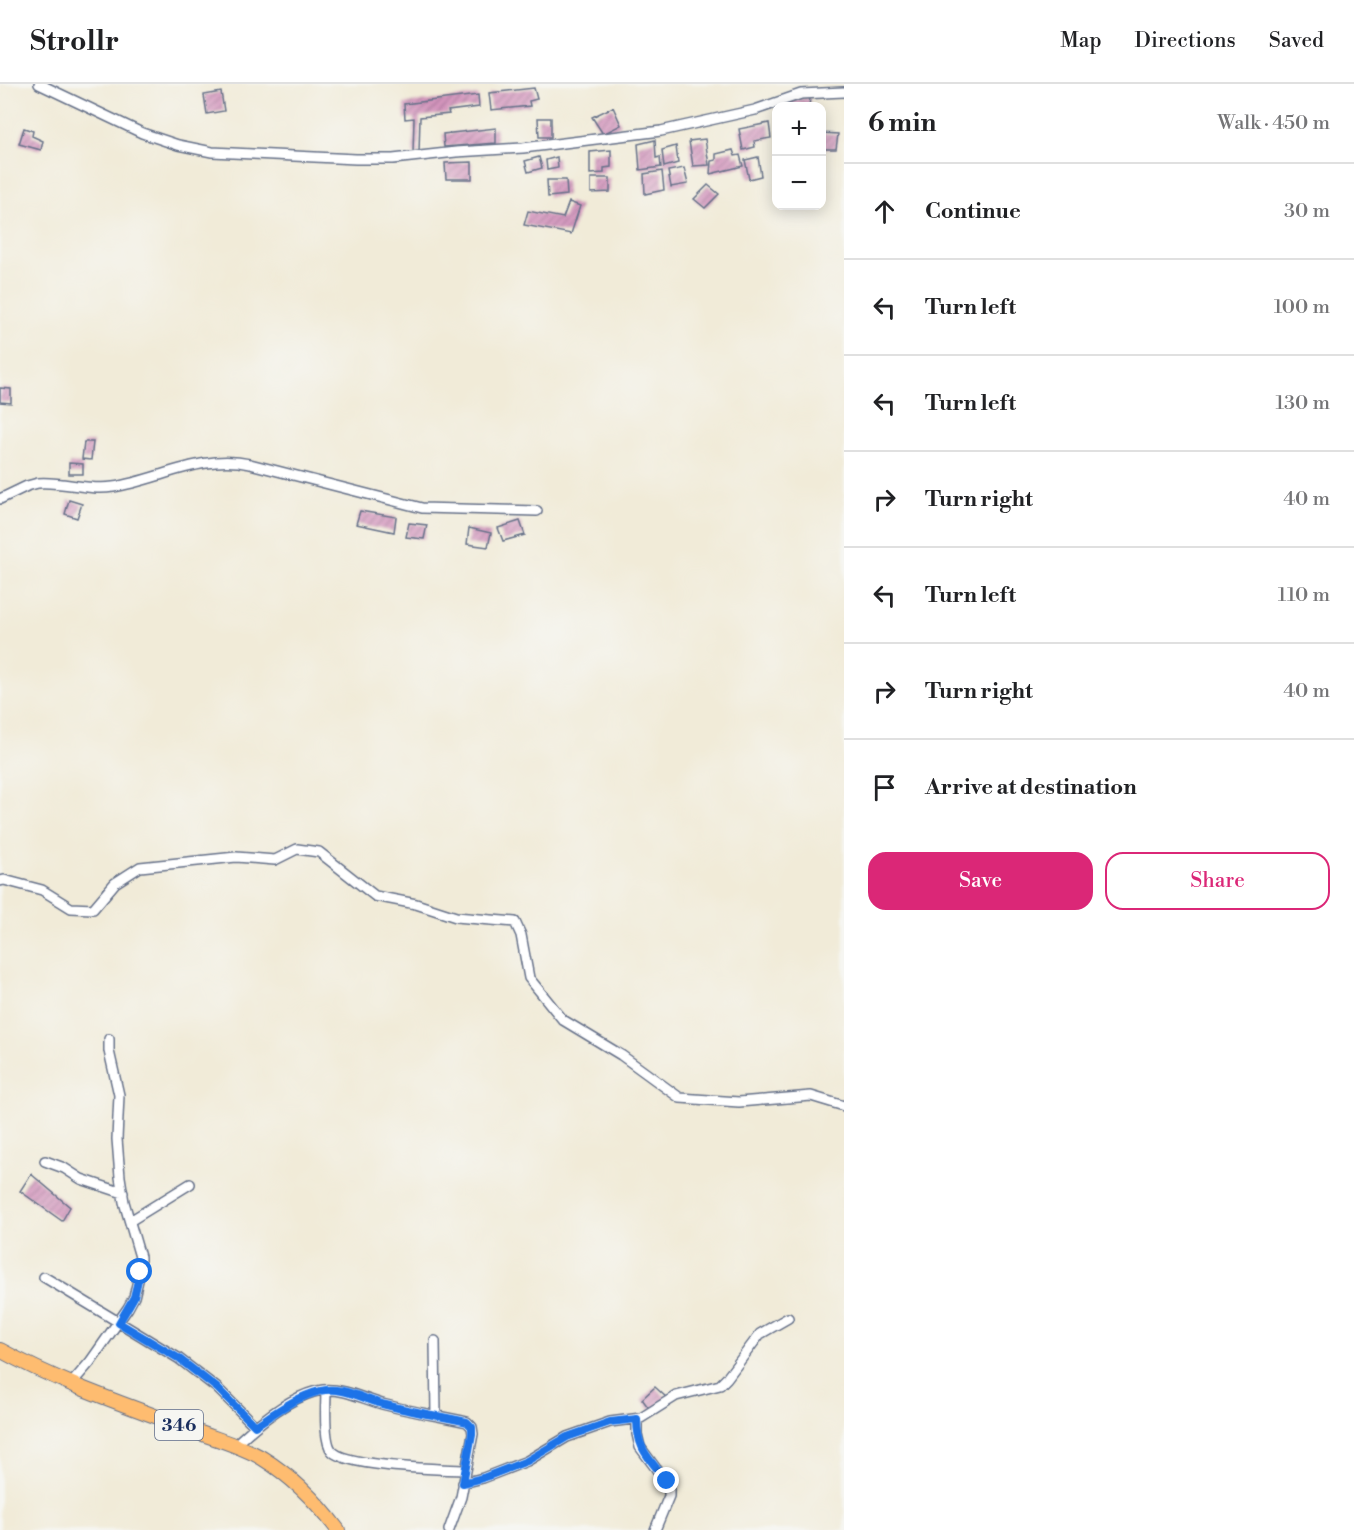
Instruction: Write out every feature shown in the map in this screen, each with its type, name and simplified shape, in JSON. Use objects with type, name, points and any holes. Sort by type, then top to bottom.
[{"type":"main road","name":"346","points":[[0,1350],[71,1384],[264,1459],[316,1501],[338,1530]]},
{"type":"street","points":[[39,84],[142,133],[172,144],[212,152],[333,159],[393,159],[555,145],[661,131],[755,110],[801,94],[844,92]]},
{"type":"street","points":[[0,499],[38,483],[114,487],[203,463],[224,460],[250,464],[422,508],[537,511]]},
{"type":"street","points":[[0,881],[4,880],[42,890],[71,908],[93,909],[115,883],[140,867],[236,857],[275,860],[297,849],[319,852],[375,896],[416,904],[456,917],[515,922],[521,935],[529,978],[563,1020],[621,1054],[680,1098],[740,1102],[811,1096],[844,1106]]},
{"type":"street","points":[[71,1384],[119,1323],[134,1297],[140,1272],[140,1257],[123,1193],[117,1139],[119,1098],[109,1052],[109,1040]]},
{"type":"street","points":[[45,1161],[64,1168],[81,1179],[123,1193]]},
{"type":"street","points":[[130,1221],[190,1184]]},
{"type":"street","points":[[44,1277],[178,1358],[217,1388],[255,1426]]},
{"type":"street","points":[[463,1483],[527,1461],[567,1437],[610,1422],[646,1417],[676,1396],[724,1383],[760,1334],[788,1318]]},
{"type":"street","points":[[435,1341],[436,1415]]},
{"type":"street","points":[[326,1390],[329,1446],[336,1454],[365,1462],[465,1470]]},
{"type":"street","points":[[234,1446],[255,1426],[285,1406],[326,1390],[338,1390],[387,1405],[467,1422],[472,1427],[472,1434],[459,1503],[449,1530]]},
{"type":"street","points":[[637,1419],[640,1447],[669,1486],[669,1496],[655,1530]]},
{"type":"building","points":[[534,88],[537,99],[529,101],[530,106],[491,110],[489,93]]},
{"type":"building","points":[[221,92],[224,111],[207,114],[204,95]]},
{"type":"building","points":[[478,95],[479,107],[448,111],[449,114],[420,117],[419,154],[413,154],[414,118],[405,119],[404,104]]},
{"type":"building","points":[[787,98],[810,98],[810,102],[788,102]]},
{"type":"building","points":[[613,107],[621,125],[603,134],[592,117]]},
{"type":"building","points":[[538,118],[551,118],[551,137],[539,137]]},
{"type":"building","points":[[769,123],[771,138],[754,141],[755,147],[743,150],[739,129]]},
{"type":"building","points":[[24,128],[33,131],[32,136],[43,141],[41,150],[19,144]]},
{"type":"building","points":[[496,128],[496,143],[444,147],[443,134]]},
{"type":"building","points":[[826,133],[838,134],[836,149],[826,149]]},
{"type":"building","points":[[705,139],[709,165],[693,166],[689,141]]},
{"type":"building","points":[[655,140],[656,158],[660,157],[661,167],[640,170],[638,144]]},
{"type":"building","points":[[676,146],[678,163],[664,167],[662,150]]},
{"type":"building","points":[[611,150],[611,167],[604,168],[604,173],[590,174],[590,152]]},
{"type":"building","points":[[733,150],[735,156],[740,155],[743,166],[710,174],[711,161],[716,160],[716,154]]},
{"type":"building","points":[[539,157],[542,168],[528,172],[525,161]]},
{"type":"building","points":[[557,157],[558,168],[547,170],[546,160]]},
{"type":"building","points":[[758,157],[761,176],[749,179],[745,160]]},
{"type":"building","points":[[472,162],[472,179],[446,179],[445,163]]},
{"type":"building","points":[[684,168],[688,184],[671,187],[668,171]]},
{"type":"building","points":[[662,171],[664,190],[645,194],[644,174]]},
{"type":"building","points":[[591,178],[610,178],[610,192],[591,193]]},
{"type":"building","points":[[547,180],[566,180],[567,195],[548,197]]},
{"type":"building","points":[[708,185],[719,194],[705,208],[694,199]]},
{"type":"building","points":[[569,202],[580,206],[571,234],[524,225],[528,211],[563,218]]},
{"type":"building","points":[[0,388],[11,389],[11,403],[0,402]]},
{"type":"building","points":[[84,442],[93,442],[91,460],[82,459]]},
{"type":"building","points":[[69,463],[83,464],[83,474],[69,474]]},
{"type":"building","points":[[69,500],[82,504],[77,518],[65,514]]},
{"type":"building","points":[[360,511],[396,517],[394,532],[356,524]]},
{"type":"building","points":[[520,521],[525,535],[503,541],[498,528]]},
{"type":"building","points":[[409,523],[427,525],[424,539],[406,537]]},
{"type":"building","points":[[469,528],[491,533],[488,547],[467,544]]},
{"type":"building","points":[[31,1174],[70,1207],[62,1221],[20,1191]]},
{"type":"building","points":[[655,1387],[667,1398],[651,1411],[642,1399]]},
{"type":"route","points":[[140,1272],[134,1297],[119,1323],[178,1358],[217,1388],[255,1426],[285,1406],[321,1390],[338,1390],[387,1405],[467,1422],[472,1427],[472,1434],[463,1483],[527,1461],[567,1437],[610,1422],[637,1419],[640,1447],[667,1481]]}]
